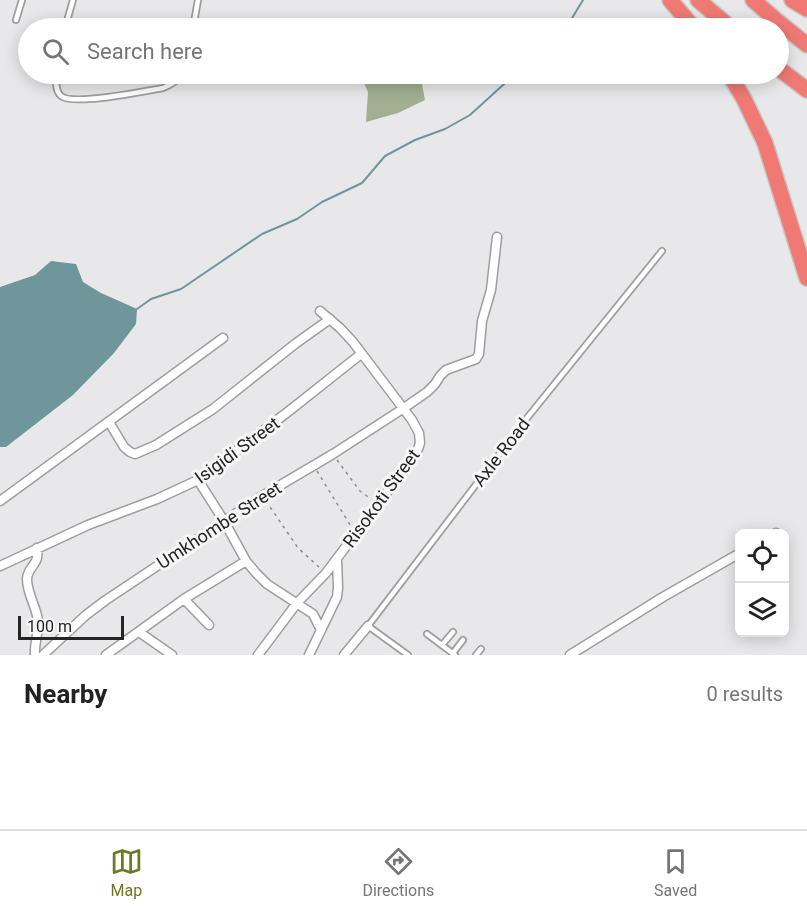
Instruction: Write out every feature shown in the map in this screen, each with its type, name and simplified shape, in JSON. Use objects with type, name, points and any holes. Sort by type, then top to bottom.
[{"type":"highway","points":[[670,0],[685,18]]},
{"type":"highway","points":[[698,0],[719,18]]},
{"type":"highway","points":[[753,0],[774,18]]},
{"type":"highway","points":[[792,0],[807,9]]},
{"type":"highway","points":[[789,30],[807,45]]},
{"type":"highway","points":[[789,76],[807,90]]},
{"type":"highway","points":[[735,84],[765,143],[807,278]]},
{"type":"street","name":"Umkhombe Street","points":[[43,655],[86,615],[106,600],[262,496],[404,408],[427,392],[446,370],[476,359],[479,354],[482,321],[490,290],[498,237]]},
{"type":"street","name":"Risokoti Street","points":[[258,655],[297,603],[337,559],[418,449],[419,433],[404,408],[353,342],[320,311]]},
{"type":"street","points":[[109,422],[130,453],[135,454],[156,445],[213,410],[295,344],[330,320]]},
{"type":"street","points":[[0,501],[223,338]]},
{"type":"street","name":"Isigidi Street","points":[[0,566],[88,525],[157,499],[198,480],[361,354]]},
{"type":"street","points":[[198,480],[246,561],[267,584],[313,614],[321,630]]},
{"type":"street","points":[[35,655],[34,648],[39,621],[28,587],[27,576],[37,561],[37,548]]},
{"type":"street","points":[[570,655],[663,597],[735,557]]},
{"type":"street","points":[[309,655],[338,593],[337,559]]},
{"type":"street","points":[[106,655],[184,599],[246,561]]},
{"type":"street","points":[[184,599],[209,625]]},
{"type":"street","name":"Axle Road","points":[[344,655],[368,626]]},
{"type":"street","points":[[139,632],[172,655]]},
{"type":"lane","points":[[16,20],[22,0]]},
{"type":"lane","points":[[68,18],[73,0]]},
{"type":"lane","points":[[195,18],[198,0]]},
{"type":"lane","points":[[57,84],[60,95],[78,99],[163,88],[172,84]]},
{"type":"lane","name":"Axle Road","points":[[368,626],[510,441],[662,251]]},
{"type":"lane","points":[[368,626],[408,655]]},
{"type":"lane","points":[[442,645],[453,632]]},
{"type":"lane","points":[[427,634],[454,654],[463,640]]},
{"type":"lane","points":[[476,655],[480,648]]},
{"type":"path","points":[[333,454],[360,491],[377,504]]},
{"type":"path","points":[[314,465],[356,534]]},
{"type":"path","points":[[262,496],[298,548],[326,573]]},
{"type":"green space","points":[[364,84],[422,84],[425,100],[398,113],[366,122],[368,92]]},
{"type":"water","points":[[51,261],[76,264],[83,282],[137,309],[136,324],[114,353],[73,395],[6,447],[0,447],[0,287],[35,275]]},
{"type":"waterway","points":[[572,18],[583,0]]},
{"type":"waterway","points":[[137,309],[151,299],[181,289],[262,234],[297,219],[322,202],[362,183],[385,156],[470,115],[504,84]]}]
